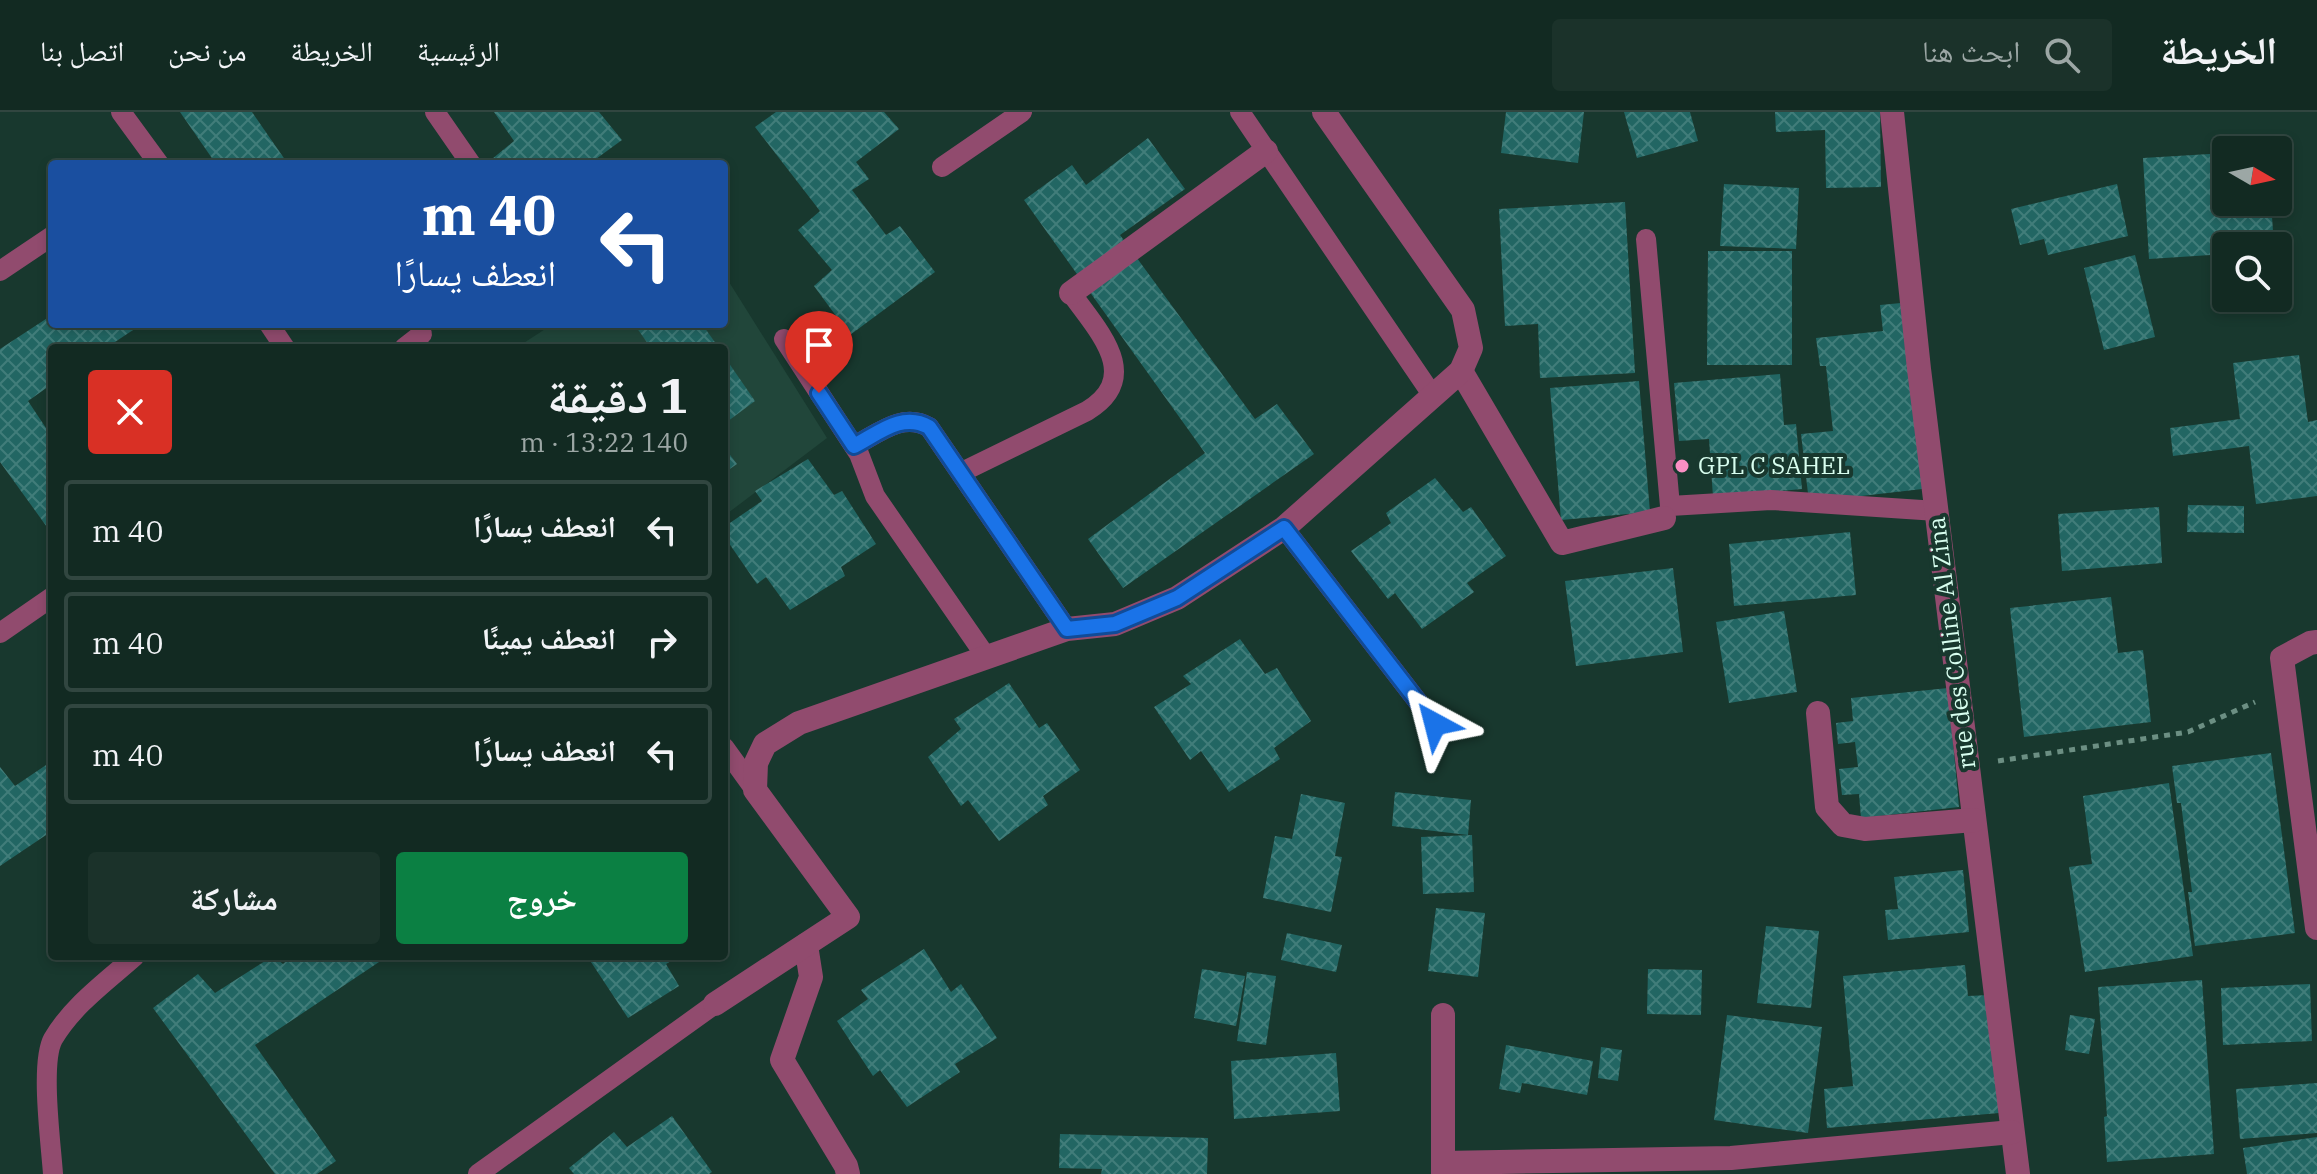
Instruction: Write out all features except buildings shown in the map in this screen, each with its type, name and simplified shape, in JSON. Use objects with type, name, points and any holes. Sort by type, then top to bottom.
[{"type":"street","points":[[715,1004],[848,917],[755,790],[756,763],[765,744],[799,723],[1067,629],[1115,624],[1177,598],[1284,528],[1461,371],[1471,348],[1463,310],[1324,112]]},
{"type":"street","name":"rue des Colline Al Zina","points":[[1892,112],[1967,766],[2018,1174]]},
{"type":"street","points":[[1071,293],[1266,151]]},
{"type":"street","points":[[1461,371],[1562,543],[1664,518]]},
{"type":"street","points":[[2317,642],[2282,658],[2317,928]]},
{"type":"street","points":[[1818,713],[1827,807],[1843,825],[1865,829],[1974,820]]},
{"type":"street","points":[[806,945],[811,977],[782,1060],[848,1174]]},
{"type":"street","points":[[1443,1015],[1443,1168],[1732,1166],[2012,1132]]},
{"type":"lane","points":[[121,112],[155,160]]},
{"type":"lane","points":[[435,112],[468,160]]},
{"type":"lane","points":[[942,167],[1022,112]]},
{"type":"lane","points":[[1240,112],[1433,396]]},
{"type":"lane","points":[[0,271],[48,239]]},
{"type":"lane","points":[[1646,239],[1670,506],[1771,500],[1937,511]]},
{"type":"lane","points":[[962,472],[1087,411],[1107,395],[1115,371],[1114,359],[1071,293]]},
{"type":"lane","points":[[409,344],[422,334]]},
{"type":"lane","points":[[784,339],[854,446],[875,496],[987,658]]},
{"type":"lane","points":[[854,446],[908,420],[919,421],[929,427],[1067,629]]},
{"type":"lane","points":[[1284,528],[1435,724]]},
{"type":"lane","points":[[0,633],[48,600]]},
{"type":"lane","points":[[728,753],[755,790]]},
{"type":"lane","points":[[53,1174],[47,1069],[52,1042],[75,1009],[130,960]]},
{"type":"lane","points":[[480,1173],[715,1004]]},
{"type":"path","points":[[1967,766],[2188,732],[2286,689]]},
{"type":"shaded area","points":[[728,280],[827,438],[728,513],[728,344],[522,344],[547,328],[728,328]]},
{"type":"place","name":"GPL C SAHEL","points":[[1682,466]]},
{"type":"route","points":[[819,393],[854,446],[908,420],[919,421],[929,427],[1067,629],[1115,624],[1177,598],[1284,528],[1435,724]]}]
